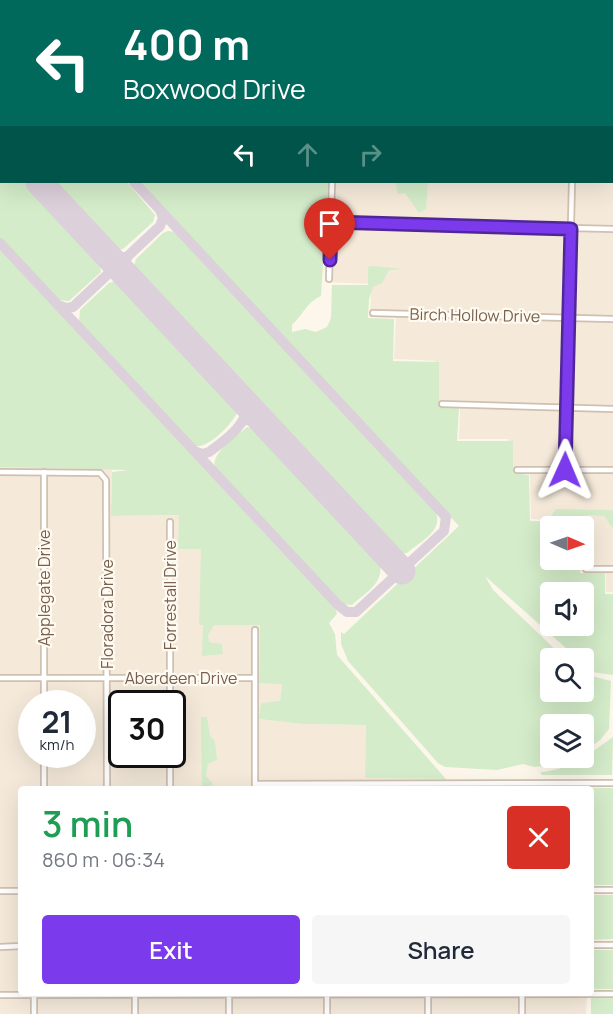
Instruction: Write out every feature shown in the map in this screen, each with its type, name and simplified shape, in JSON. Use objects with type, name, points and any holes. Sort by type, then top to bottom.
[{"type":"street","points":[[329,279],[332,183]]},
{"type":"street","points":[[565,470],[572,183]]},
{"type":"street","points":[[331,222],[613,229]]},
{"type":"street","name":"Birch Hollow Drive","points":[[373,313],[613,319]]},
{"type":"street","points":[[442,404],[613,409]]},
{"type":"street","points":[[517,470],[613,470]]},
{"type":"street","points":[[0,472],[44,472]]},
{"type":"street","name":"Floradora Drive","points":[[44,472],[100,473],[105,476],[107,786]]},
{"type":"street","name":"Applegate Drive","points":[[44,472],[44,690]]},
{"type":"street","name":"Forrestall Drive","points":[[170,522],[170,690]]},
{"type":"street","points":[[594,569],[613,569]]},
{"type":"street","points":[[255,630],[255,786],[613,783]]},
{"type":"street","name":"Aberdeen Drive","points":[[0,678],[254,678]]},
{"type":"street","points":[[44,768],[44,786]]},
{"type":"street","points":[[170,768],[170,786]]},
{"type":"street","points":[[594,890],[613,890]]},
{"type":"street","points":[[0,891],[18,891]]},
{"type":"street","points":[[594,945],[613,945]]},
{"type":"street","points":[[0,946],[18,946]]},
{"type":"street","points":[[0,995],[18,994]]},
{"type":"street","points":[[594,994],[613,994]]},
{"type":"street","points":[[34,996],[34,1014]]},
{"type":"street","points":[[135,996],[135,1014]]},
{"type":"street","points":[[229,996],[229,1014]]},
{"type":"street","points":[[327,996],[327,1014]]},
{"type":"street","points":[[426,996],[428,1014]]},
{"type":"street","points":[[522,996],[522,1014]]},
{"type":"shaded area","points":[[329,183],[613,183],[613,592],[606,592],[606,571],[582,571],[594,570],[594,516],[540,516],[540,519],[531,519],[530,474],[509,474],[508,439],[459,439],[460,407],[434,405],[435,361],[394,359],[396,318],[370,317],[371,284],[325,282]]},
{"type":"shaded area","points":[[0,467],[112,469],[111,516],[179,515],[260,625],[259,682],[282,683],[280,701],[259,719],[302,724],[366,725],[365,778],[446,779],[446,786],[18,786],[18,996],[587,996],[586,1014],[0,1014]]},
{"type":"green space","points":[[0,183],[26,183],[99,260],[101,272],[69,301],[58,300],[0,238]]},
{"type":"green space","points":[[52,183],[128,183],[155,215],[153,222],[123,249],[117,250]]},
{"type":"green space","points":[[139,183],[328,183],[321,296],[308,306],[292,325],[292,332],[305,329],[316,332],[327,327],[331,318],[332,285],[368,285],[368,267],[372,266],[404,269],[389,270],[382,283],[373,287],[369,299],[368,318],[394,319],[393,361],[439,362],[439,406],[459,408],[457,441],[513,441],[513,473],[529,475],[530,521],[540,521],[540,570],[605,572],[605,594],[613,594],[613,675],[594,672],[594,648],[566,648],[552,636],[594,636],[594,582],[540,582],[540,625],[485,576],[493,590],[554,648],[540,648],[540,702],[594,702],[594,677],[611,681],[609,729],[594,744],[594,714],[540,714],[540,766],[523,764],[497,770],[445,767],[438,763],[348,661],[341,644],[341,632],[344,634],[459,526]]},
{"type":"green space","points":[[395,183],[428,183],[426,209],[419,213],[405,193],[398,194]]},
{"type":"green space","points":[[168,231],[174,232],[436,513],[436,525],[424,540],[407,553],[400,554],[393,549],[137,273],[134,266],[136,259]]},
{"type":"green space","points":[[0,250],[336,610],[337,614],[329,623],[335,634],[337,655],[446,779],[365,778],[366,725],[302,724],[259,719],[261,703],[280,701],[282,684],[259,683],[260,625],[214,625],[208,635],[209,642],[222,644],[223,654],[202,656],[203,625],[199,625],[201,549],[178,549],[179,515],[111,516],[112,472],[128,470],[0,467]]},
{"type":"green space","points":[[115,281],[121,284],[235,405],[237,413],[234,418],[218,436],[204,445],[192,445],[79,323],[80,310],[109,283]]},
{"type":"green space","points":[[247,427],[258,430],[379,559],[381,567],[378,580],[352,605],[341,604],[215,469],[214,463],[220,451]]},
{"type":"green space","points":[[556,509],[613,510],[613,529],[604,516],[551,516]]},
{"type":"green space","points":[[201,717],[207,717],[210,736],[215,741],[217,760],[208,764],[206,776],[213,784],[202,786]]},
{"type":"green space","points":[[613,737],[612,775],[542,775],[540,772],[560,768],[594,768],[594,750]]},
{"type":"green space","points":[[594,788],[613,788],[613,885],[594,885]]},
{"type":"green space","points":[[594,895],[613,895],[613,939],[594,940]]},
{"type":"green space","points":[[594,950],[613,950],[613,989],[594,989]]},
{"type":"green space","points":[[613,997],[613,1014],[591,1014],[591,998]]},
{"type":"taxiway","points":[[0,243],[338,605],[347,612],[356,612],[444,531],[446,517],[135,183]]},
{"type":"taxiway","points":[[108,256],[118,259],[128,256],[160,226],[163,218],[160,210]]},
{"type":"taxiway","points":[[58,305],[66,308],[73,307],[107,275],[111,266],[108,256]]},
{"type":"taxiway","points":[[126,275],[124,264],[128,256]]},
{"type":"taxiway","points":[[194,451],[202,454],[209,452],[229,437],[241,424],[246,409],[245,402]]},
{"type":"taxiway","points":[[243,421],[254,418],[263,422]]},
{"type":"runway","points":[[40,183],[402,571]]},
{"type":"route","points":[[330,260],[331,222],[571,229],[565,470]]}]
